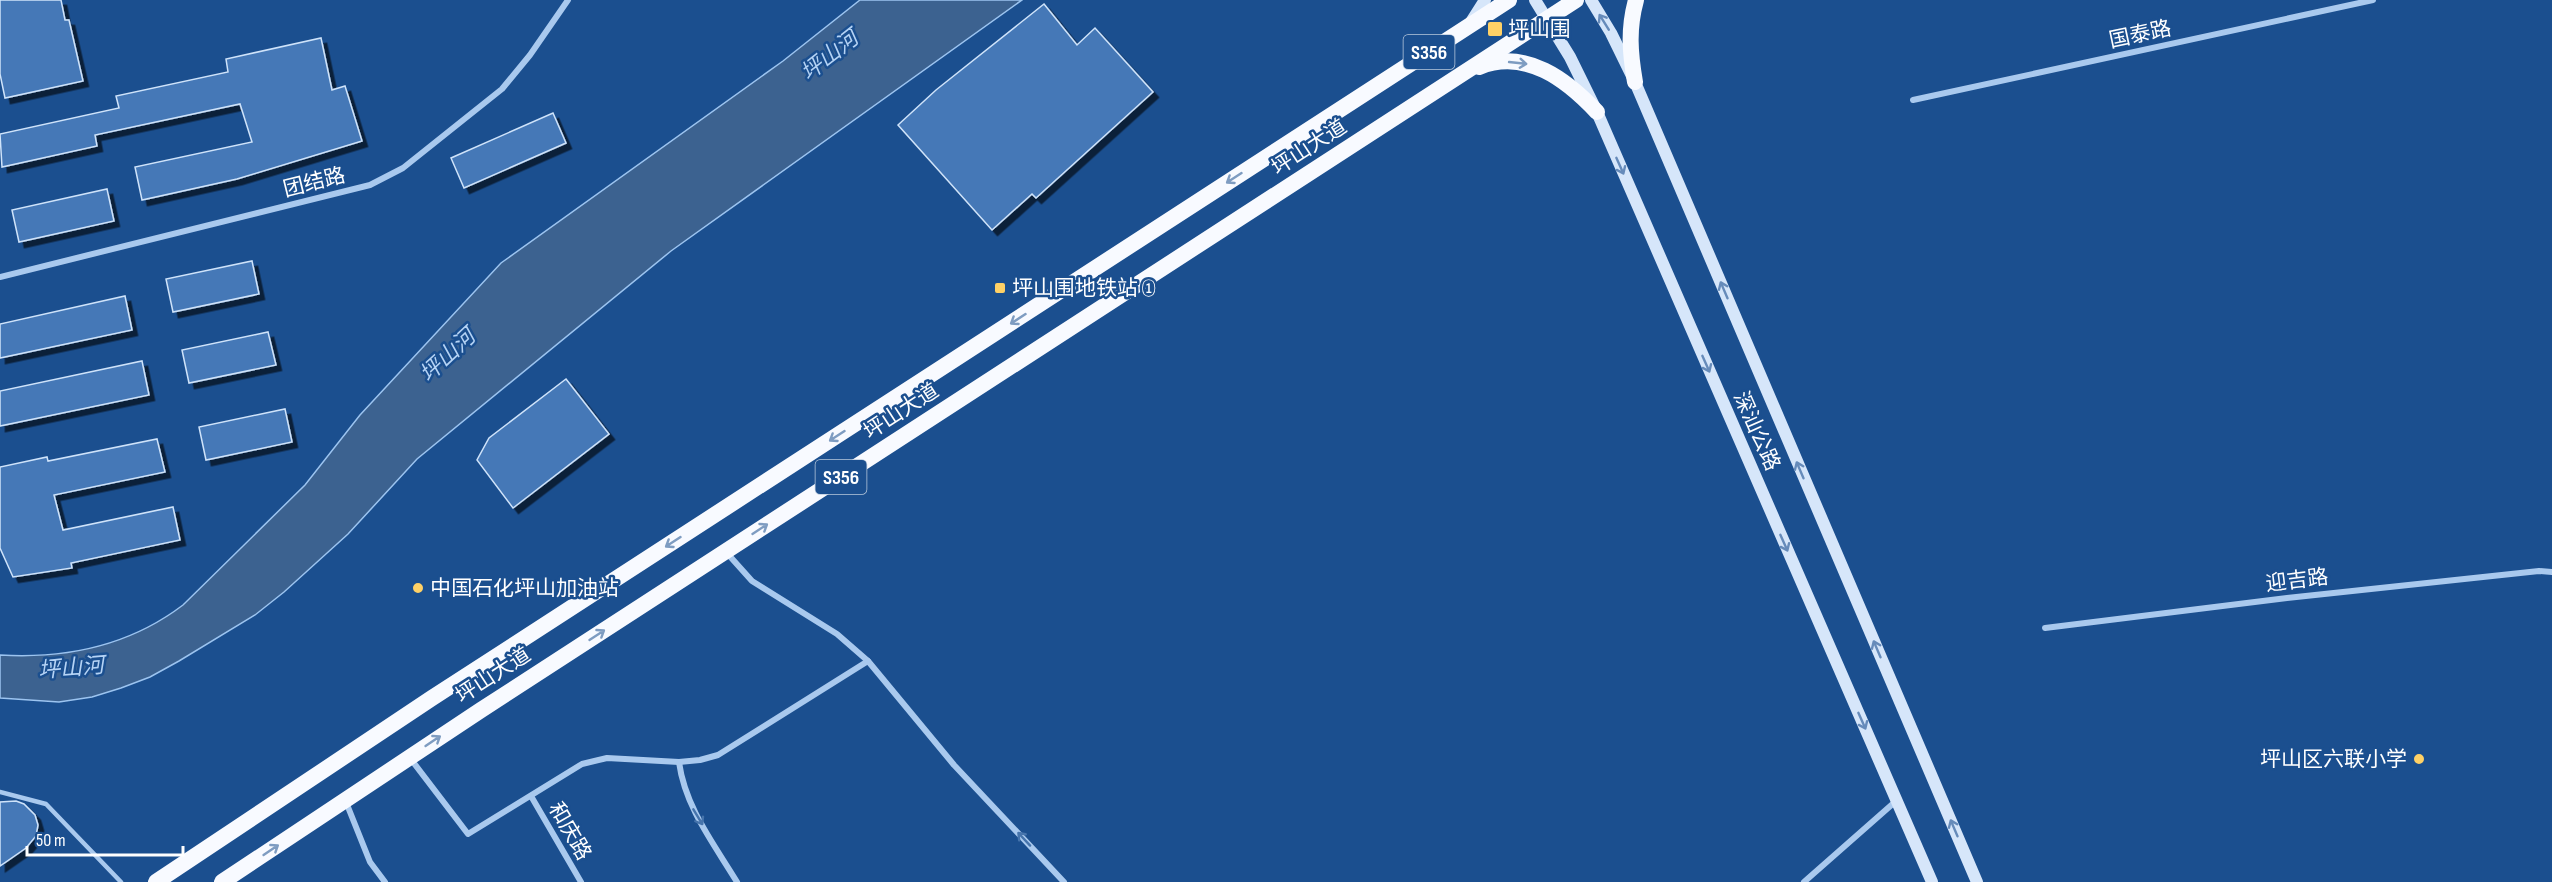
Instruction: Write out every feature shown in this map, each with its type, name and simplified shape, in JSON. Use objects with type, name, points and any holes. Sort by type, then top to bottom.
[{"type":"highway","name":"坪山大道","points":[[156,882],[442,692],[1509,0]]},
{"type":"highway","name":"坪山大道","points":[[222,882],[726,551],[1576,0]]},
{"type":"highway","points":[[1635,82],[1629,51],[1630,20],[1636,0]]},
{"type":"highway","points":[[1462,74],[1484,65],[1506,62],[1528,64],[1552,73],[1576,89],[1597,112]]},
{"type":"main road","points":[[1469,26],[1485,0]]},
{"type":"main road","name":"深汕公路","points":[[1535,0],[1570,57],[1597,112],[1932,882]]},
{"type":"main road","name":"深汕公路","points":[[1591,0],[1611,33],[1635,82],[1977,882]]},
{"type":"street","name":"团结路","points":[[0,277],[370,185],[389,177],[502,89],[530,55],[568,0]]},
{"type":"street","name":"国泰路","points":[[1913,100],[2373,0]]},
{"type":"street","points":[[726,551],[752,582],[837,634],[868,661],[954,765],[1064,882]]},
{"type":"street","name":"迎吉路","points":[[2045,628],[2287,598],[2539,571],[2552,572]]},
{"type":"street","points":[[410,758],[468,834],[582,764],[607,758],[679,762],[718,755],[868,661]]},
{"type":"street","points":[[679,762],[681,779],[689,801],[737,882]]},
{"type":"street","name":"和庆路","points":[[531,796],[581,882]]},
{"type":"street","points":[[345,800],[370,862],[385,882]]},
{"type":"street","points":[[1804,882],[1897,801]]},
{"type":"lane","points":[[0,792],[46,804],[122,882]]},
{"type":"water","name":"坪山河","points":[[860,0],[1022,0],[671,251],[417,459],[348,534],[255,615],[150,677],[121,688],[92,697],[59,702],[0,698],[0,655],[49,655],[96,647],[141,631],[183,605],[305,485],[360,415],[501,263],[783,61]]},
{"type":"building","points":[[0,0],[61,0],[65,20],[69,20],[83,81],[5,98],[0,74]]},
{"type":"building","points":[[1044,4],[1077,45],[1095,28],[1153,92],[1036,198],[1032,194],[992,230],[898,125],[936,90]]},
{"type":"building","points":[[321,38],[332,90],[345,86],[362,141],[237,179],[142,200],[135,167],[252,142],[240,104],[95,135],[97,146],[2,167],[0,134],[119,108],[116,96],[228,72],[226,59]]},
{"type":"building","points":[[553,113],[566,143],[464,188],[451,158]]},
{"type":"building","points":[[107,189],[114,221],[19,242],[12,210]]},
{"type":"building","points":[[252,261],[259,294],[173,312],[166,279]]},
{"type":"building","points":[[125,296],[132,330],[0,358],[0,324]]},
{"type":"building","points":[[268,332],[276,365],[189,383],[182,350]]},
{"type":"building","points":[[142,361],[149,395],[0,426],[0,391]]},
{"type":"building","points":[[566,379],[609,434],[513,508],[477,460],[489,438]]},
{"type":"building","points":[[285,409],[292,442],[206,460],[199,427]]},
{"type":"building","points":[[157,439],[165,472],[54,495],[63,530],[173,507],[180,540],[71,563],[72,568],[13,577],[0,548],[0,467],[47,457],[48,461]]},
{"type":"building","points":[[16,801],[24,804],[35,815],[38,825],[36,836],[26,848],[0,866],[0,802]]},
{"type":"place","name":"坪山围","points":[[1495,29]]},
{"type":"place","name":"坪山围地铁站 ①","points":[[1000,288]]},
{"type":"place","name":"中国石化坪山加油站","points":[[418,588]]},
{"type":"place","name":"坪山区六联小学","points":[[2419,759]]}]
